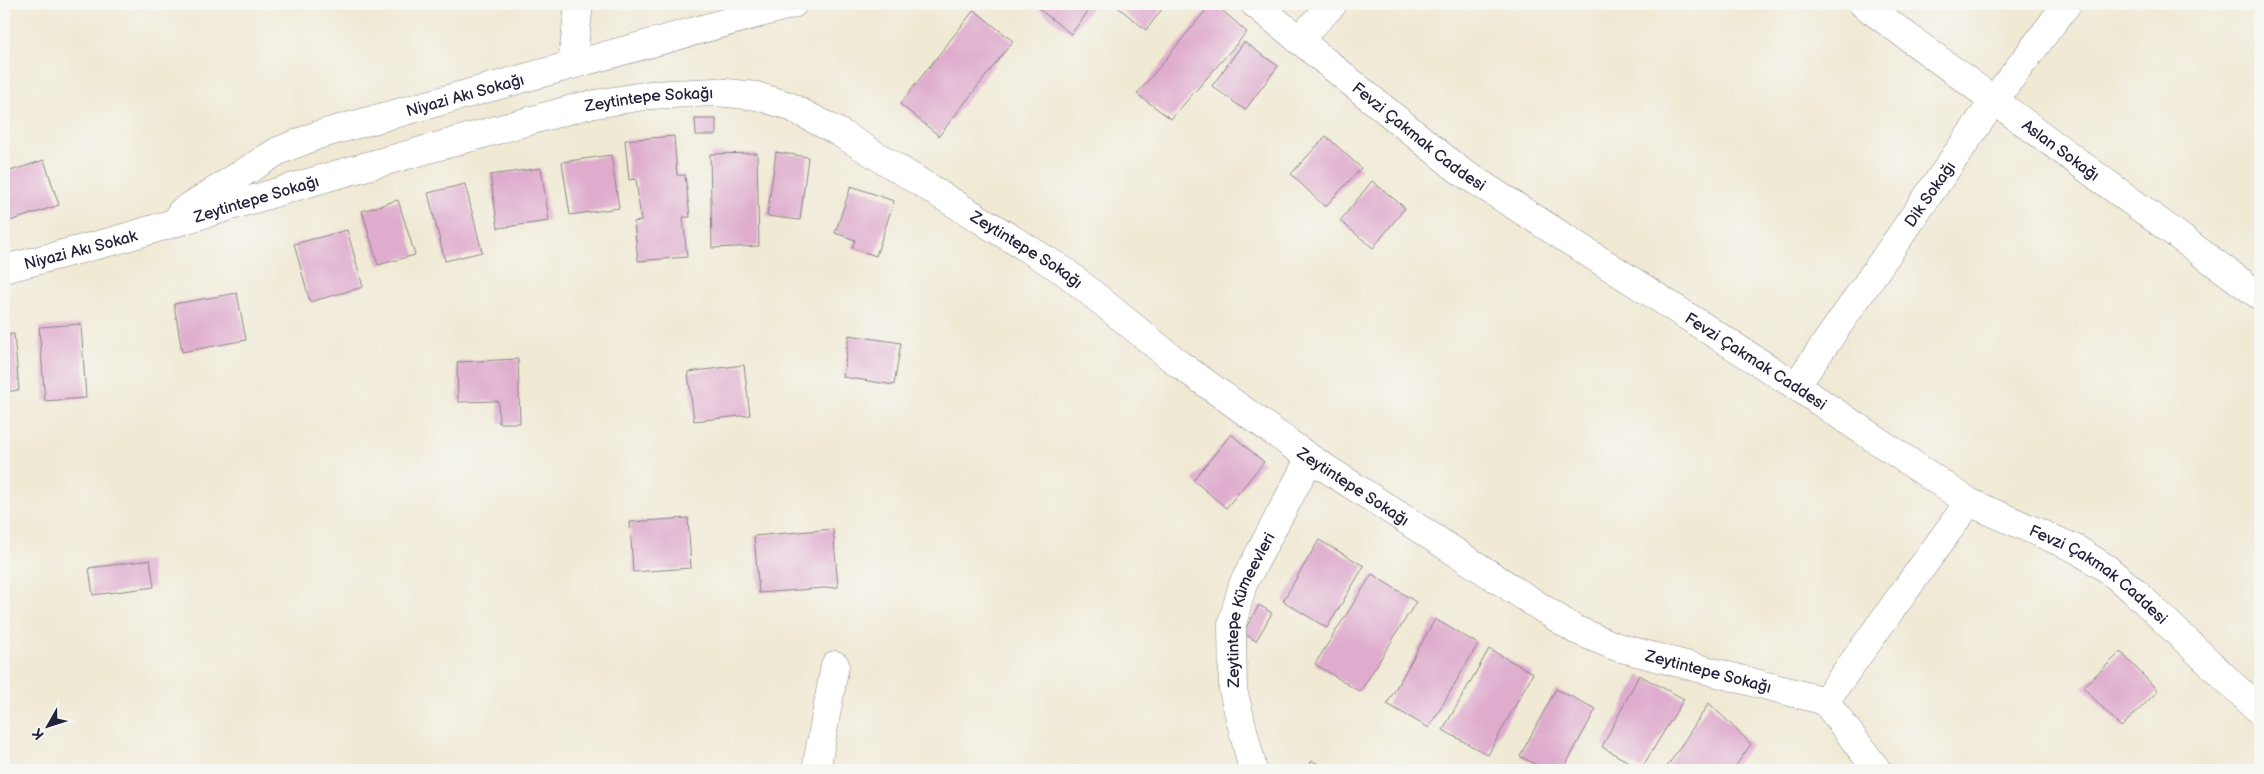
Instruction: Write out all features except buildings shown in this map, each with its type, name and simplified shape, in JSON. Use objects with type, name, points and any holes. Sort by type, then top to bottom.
[{"type":"street","points":[[572,65],[579,4]]},
{"type":"street","name":"Niyazi Akı Sokağı","points":[[156,228],[278,151],[318,135],[793,4]]},
{"type":"street","name":"Fevzi Çakmak Caddesi","points":[[1254,4],[1459,170],[1796,386],[1969,502],[2076,549],[2106,568],[2134,591],[2260,711]]},
{"type":"street","points":[[1298,40],[1333,4]]},
{"type":"street","name":"Aslan Sokağı","points":[[1863,4],[1995,99],[2260,296]]},
{"type":"street","name":"Dik Sokağı","points":[[1796,386],[1995,99],[2067,4]]},
{"type":"street","name":"Zeytintepe Sokağı","points":[[156,228],[328,177],[583,106],[650,95],[716,92],[757,96],[789,106],[840,133],[1064,271],[1180,364],[1310,458],[1576,630],[1617,647],[1825,702]]},
{"type":"street","name":"Niyazi Akı Sokak","points":[[4,269],[156,228]]},
{"type":"street","name":"Zeytintepe Kümeevleri","points":[[1253,770],[1233,690],[1232,624],[1243,584],[1310,458]]},
{"type":"street","points":[[1877,770],[1825,702],[1969,502]]},
{"type":"street","points":[[816,770],[835,665]]}]
